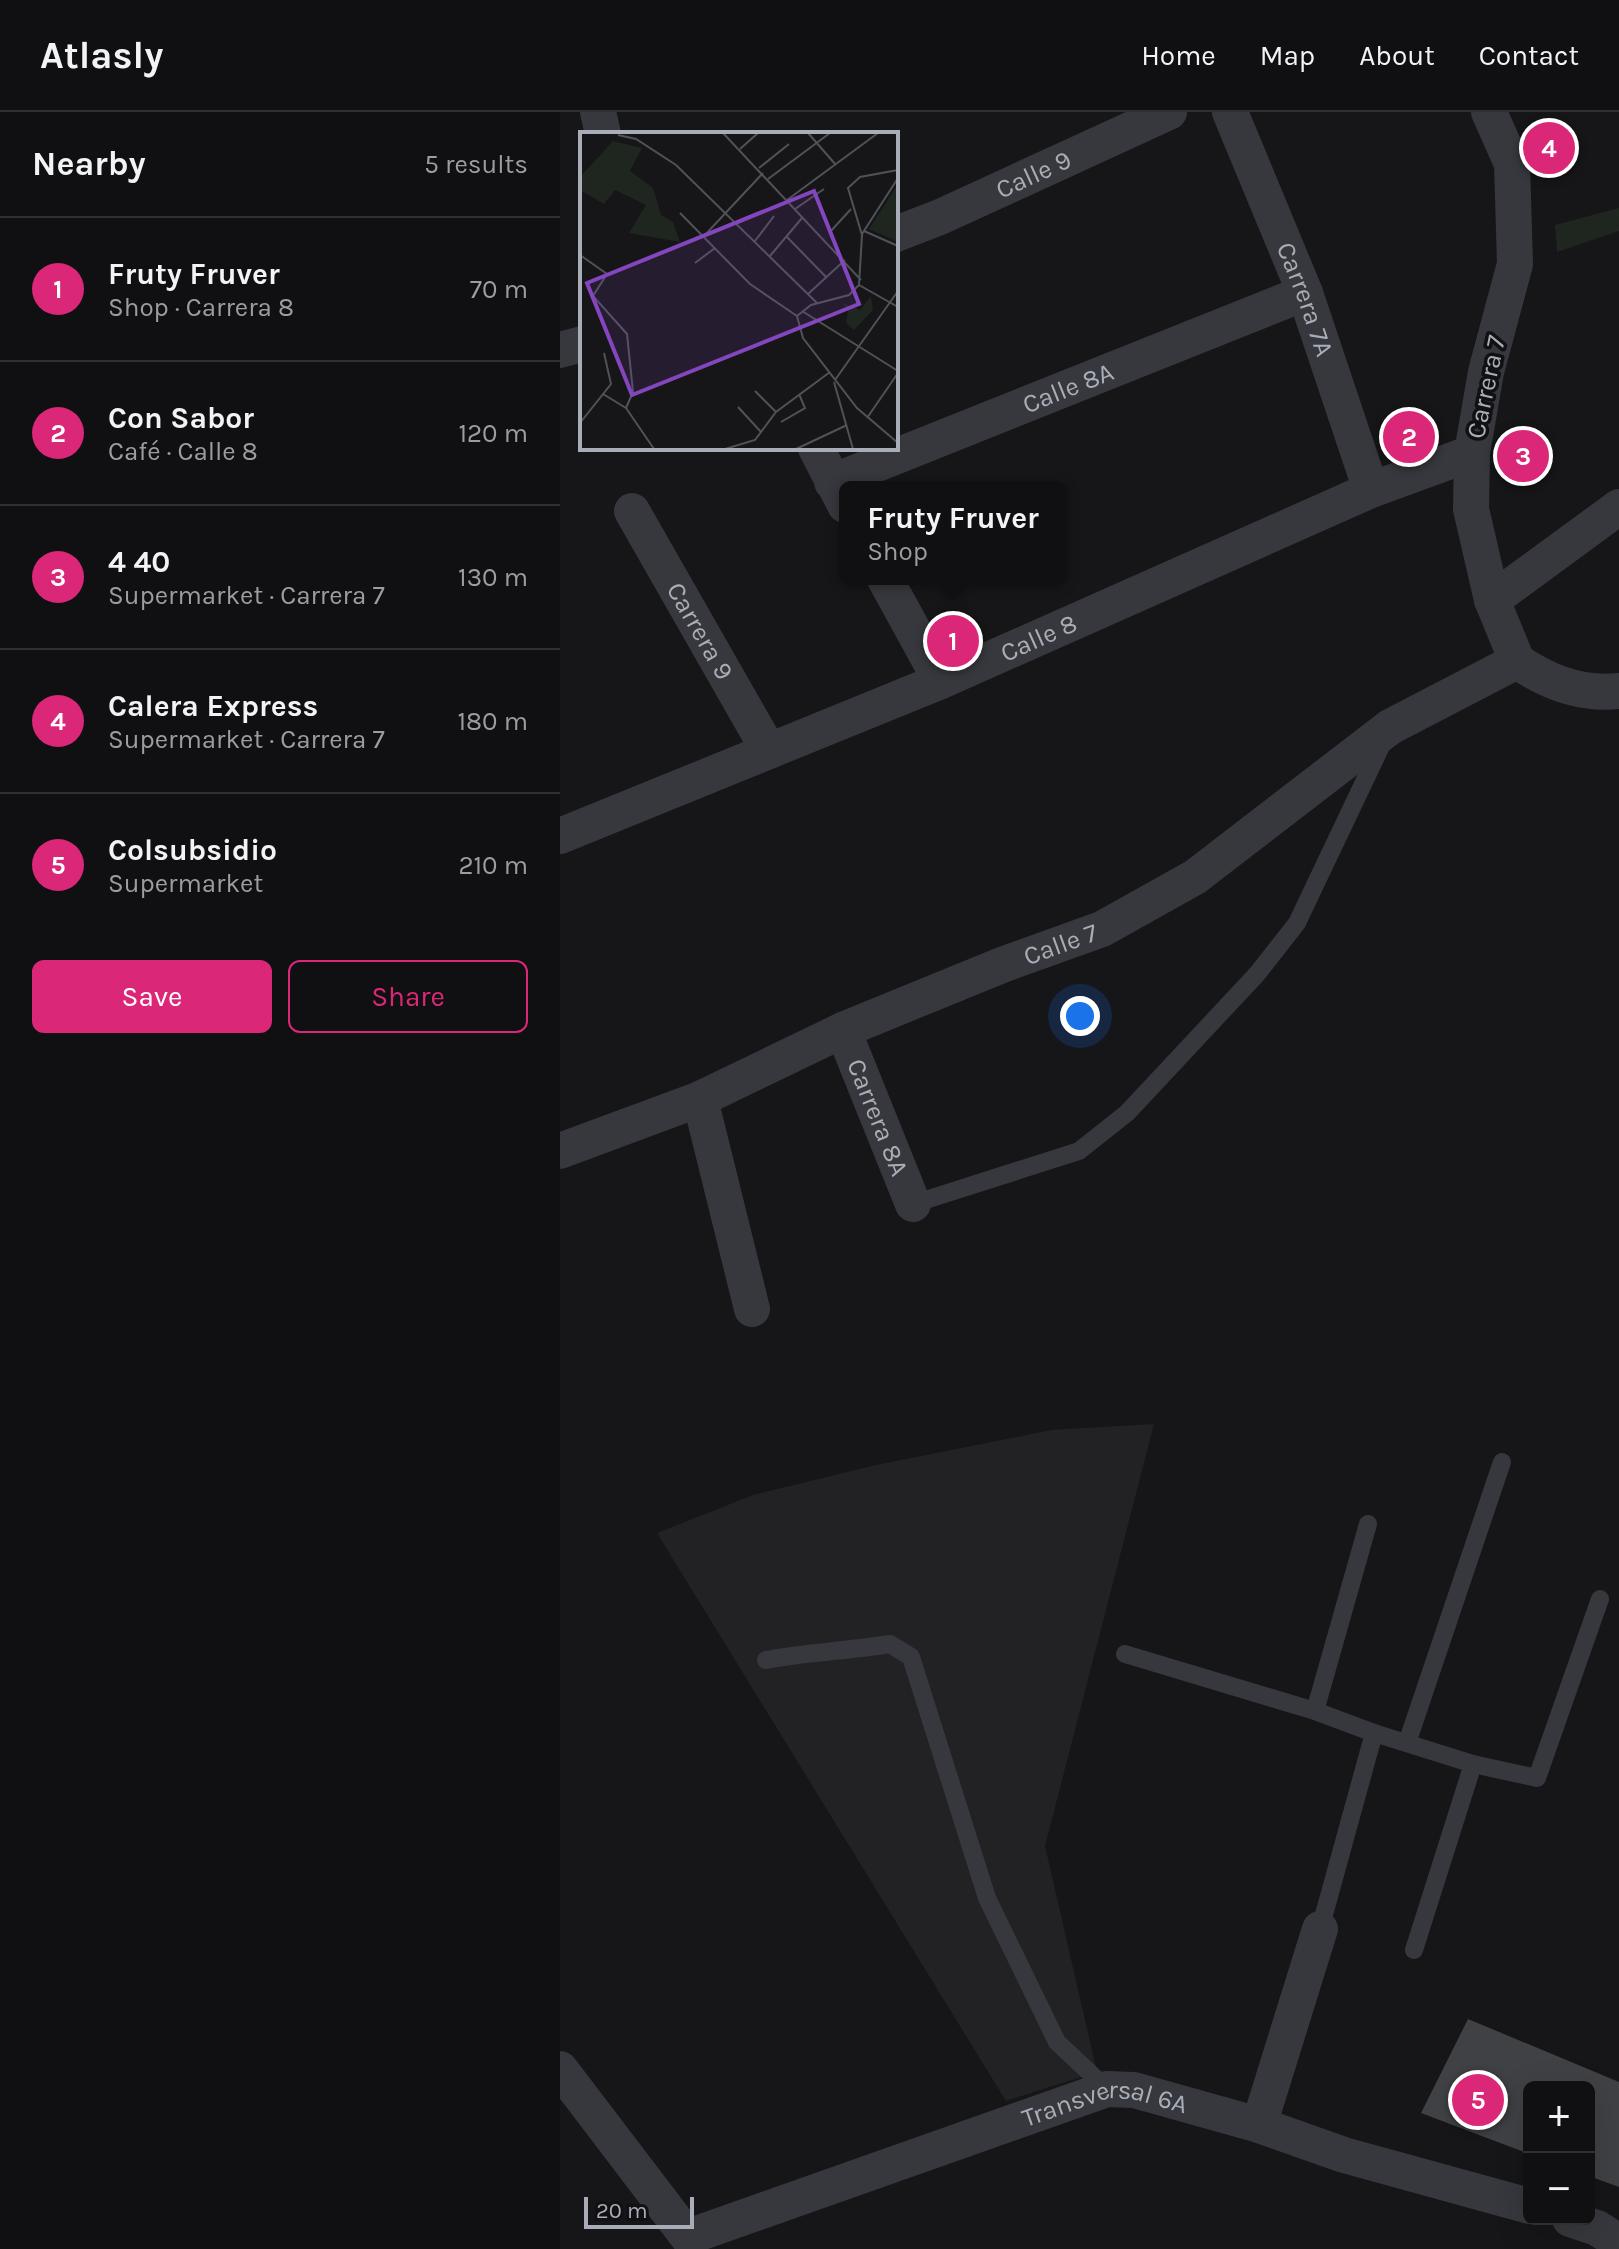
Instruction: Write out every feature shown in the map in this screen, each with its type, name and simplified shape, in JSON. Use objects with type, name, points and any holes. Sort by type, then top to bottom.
[{"type":"street","points":[[598,112],[603,132]]},
{"type":"street","name":"Calle 9","points":[[898,233],[1169,112]]},
{"type":"street","name":"Carrera 7A","points":[[1230,112],[1305,293],[1371,490]]},
{"type":"street","name":"Carrera 7","points":[[1489,112],[1512,164],[1515,264],[1486,372],[1472,453],[1471,509],[1492,600],[1517,661]]},
{"type":"street","name":"Calle 8A","points":[[868,481],[1305,293]]},
{"type":"street","points":[[560,350],[580,345]]},
{"type":"street","points":[[817,450],[838,494]]},
{"type":"street","name":"Calle 8","points":[[560,836],[941,681],[1371,490],[1472,453]]},
{"type":"street","points":[[1492,600],[1619,507]]},
{"type":"street","name":"Carrera 9","points":[[632,511],[769,751]]},
{"type":"street","points":[[888,585],[941,681]]},
{"type":"street","points":[[1517,661],[1537,675],[1570,688],[1619,691]]},
{"type":"street","name":"Calle 7","points":[[561,1148],[700,1099],[843,1030],[1115,922],[1195,877],[1390,727],[1517,661]]},
{"type":"street","name":"Carrera 8A","points":[[843,1030],[913,1204]]},
{"type":"street","points":[[700,1099],[752,1309]]},
{"type":"street","points":[[1259,2125],[1320,1929]]},
{"type":"street","name":"Transversal 6A","points":[[560,2069],[688,2237],[1107,2089],[1134,2090],[1259,2125],[1344,2155],[1523,2204]]},
{"type":"street","points":[[1588,2225],[1619,2242]]},
{"type":"lane","points":[[913,1204],[1079,1151],[1127,1113],[1257,974],[1297,923],[1390,727]]},
{"type":"lane","points":[[1407,1743],[1502,1462]]},
{"type":"lane","points":[[1315,1711],[1368,1524]]},
{"type":"lane","points":[[1125,1654],[1315,1711],[1473,1764],[1537,1778],[1600,1599]]},
{"type":"lane","points":[[766,1660],[807,1652],[856,1650],[890,1644],[911,1657],[987,1898],[1057,2042],[1107,2089]]},
{"type":"lane","points":[[1320,1929],[1374,1733]]},
{"type":"lane","points":[[1414,1950],[1473,1764]]},
{"type":"shaded area","points":[[1619,208],[1619,231],[1557,252],[1555,225]]},
{"type":"shaded area","points":[[1154,1424],[1045,1846],[1097,2072],[1006,2101],[657,1533],[753,1495],[876,1465],[1052,1430]]},
{"type":"building","points":[[1468,2019],[1619,2082],[1619,2187],[1595,2178],[1595,2081],[1523,2081],[1523,2152],[1421,2113]]},
{"type":"place","name":"Calera Express","points":[[1549,148]]},
{"type":"place","name":"Con Sabor","points":[[1409,437]]},
{"type":"place","name":"4 40","points":[[1523,456]]},
{"type":"place","name":"Fruty Fruver","points":[[953,641]]},
{"type":"place","name":"Colsubsidio","points":[[1478,2100]]}]
